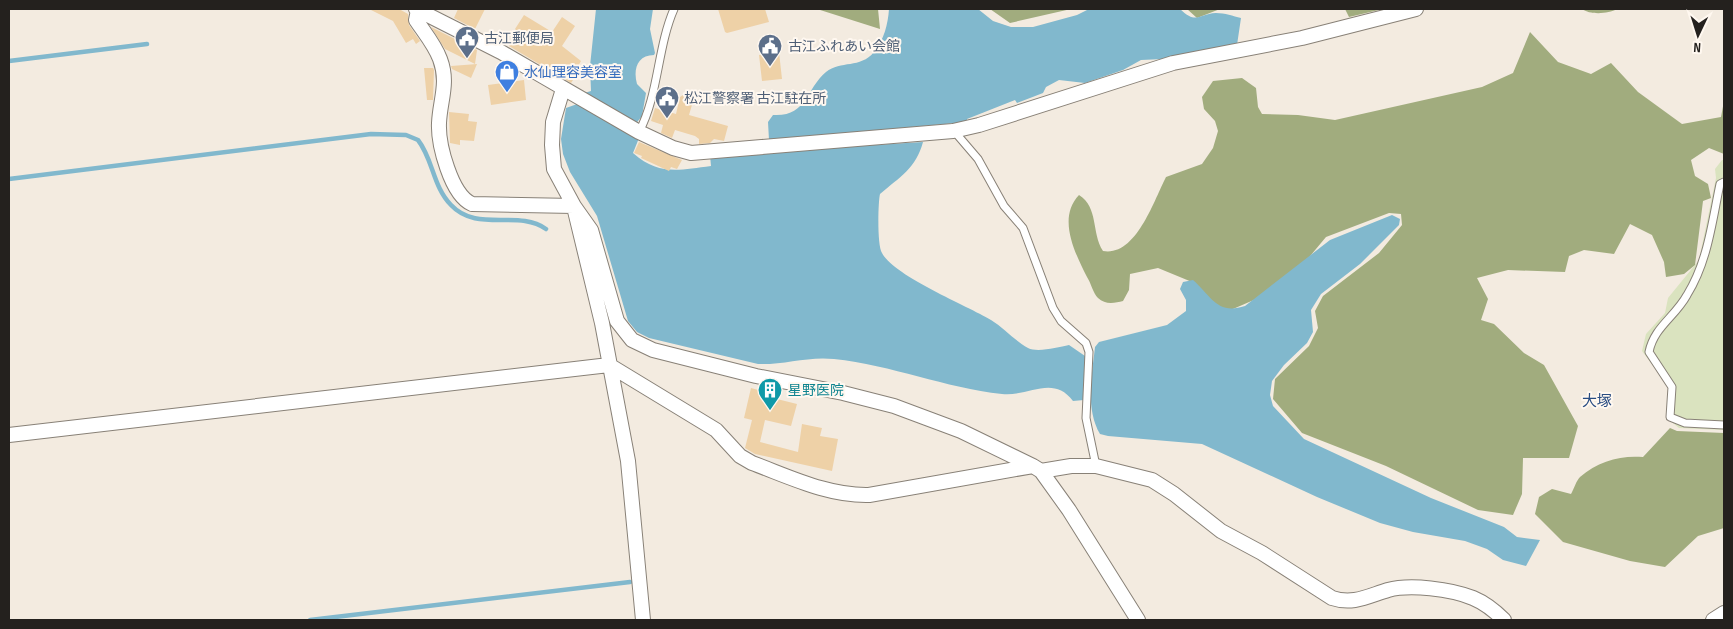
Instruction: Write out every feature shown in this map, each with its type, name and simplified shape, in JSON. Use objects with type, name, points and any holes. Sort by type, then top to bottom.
[{"type":"street","points":[[574,206],[472,204],[464,200],[455,187],[439,142],[439,122],[445,92],[440,59],[416,20],[417,9],[501,52],[638,132],[673,148],[691,152],[953,131],[979,125],[1172,63],[1302,38],[1416,9]]},
{"type":"street","points":[[563,89],[553,122],[554,169],[574,206],[592,230],[617,321],[624,333],[641,346],[756,376],[843,393],[894,406],[961,431],[1037,469],[1069,510],[1138,620]]},
{"type":"street","points":[[574,206],[602,323],[628,461],[643,620]]},
{"type":"street","points":[[9,435],[609,365],[716,430],[746,460],[830,492],[847,496],[870,495],[1037,469],[1096,466],[1152,480],[1174,494],[1221,531],[1262,553],[1332,598],[1347,602],[1388,590],[1419,588],[1472,597],[1504,620]]},
{"type":"street","points":[[1713,620],[1724,613]]},
{"type":"lane","points":[[638,132],[650,106],[667,25],[674,9]]},
{"type":"lane","points":[[953,131],[978,159],[1004,206],[1023,228],[1038,264],[1046,294],[1057,315],[1077,337],[1086,343],[1089,352],[1086,418],[1096,466]]},
{"type":"lane","points":[[1724,182],[1720,184],[1704,261],[1687,296],[1652,338],[1649,352],[1672,387],[1670,417],[1684,423],[1724,425]]},
{"type":"green space","points":[[817,9],[878,9],[880,29]]},
{"type":"green space","points":[[990,9],[1071,9],[1010,23]]},
{"type":"green space","points":[[1187,9],[1220,9],[1197,18]]},
{"type":"green space","points":[[1345,9],[1383,9],[1349,17]]},
{"type":"green space","points":[[1582,9],[1617,9],[1599,13]]},
{"type":"green space","points":[[1530,32],[1558,62],[1591,74],[1611,63],[1638,92],[1682,124],[1721,117],[1724,101],[1724,154],[1709,148],[1691,160],[1695,176],[1708,184],[1711,198],[1703,201],[1695,265],[1684,274],[1666,277],[1664,262],[1652,235],[1630,224],[1614,254],[1584,250],[1569,256],[1565,272],[1508,270],[1477,278],[1488,299],[1481,320],[1494,324],[1524,353],[1544,365],[1578,426],[1569,458],[1523,458],[1522,494],[1513,515],[1478,510],[1386,466],[1302,433],[1273,399],[1275,379],[1309,346],[1318,328],[1315,311],[1323,296],[1379,253],[1402,225],[1401,214],[1389,213],[1326,237],[1306,261],[1263,296],[1233,309],[1222,310],[1192,282],[1158,268],[1130,274],[1129,290],[1123,301],[1107,303],[1098,298],[1073,247],[1070,236],[1069,214],[1073,204],[1079,195],[1090,207],[1099,244],[1103,251],[1115,250],[1125,245],[1142,225],[1166,177],[1202,164],[1213,148],[1218,131],[1215,121],[1204,109],[1202,97],[1213,81],[1242,78],[1256,88],[1258,107],[1262,114],[1298,115],[1335,120],[1482,87],[1513,73]]},
{"type":"green space","points":[[1724,160],[1724,430],[1679,428],[1667,418],[1669,387],[1642,351],[1646,334],[1665,313],[1668,298],[1699,260],[1716,178],[1715,169]]},
{"type":"green space","points":[[1670,428],[1677,431],[1724,433],[1724,528],[1698,536],[1665,567],[1630,561],[1563,542],[1535,514],[1539,497],[1552,489],[1571,494],[1580,477],[1602,463],[1618,458],[1643,457]]},
{"type":"water","points":[[596,9],[653,9],[650,29],[655,53],[640,60],[636,69],[637,84],[646,93],[642,116],[634,126],[581,94],[591,91],[590,66]]},
{"type":"water","points":[[889,9],[978,9],[993,21],[1011,27],[1033,27],[1077,15],[1089,9],[1180,9],[1194,18],[1216,13],[1241,18],[1237,45],[1163,59],[1141,60],[1123,70],[1085,83],[1059,80],[1046,87],[1043,93],[1017,103],[1015,100],[967,119],[967,122],[769,140],[768,122],[773,115],[793,112],[804,101],[819,79],[832,68],[863,61],[874,52],[885,32]]},
{"type":"water","points":[[580,103],[639,138],[633,153],[652,165],[670,170],[711,166],[710,155],[923,142],[912,165],[901,177],[880,194],[878,214],[880,249],[882,253],[889,262],[901,271],[932,290],[991,320],[1028,348],[1042,350],[1069,345],[1085,356],[1084,400],[1073,401],[1065,393],[1049,388],[1012,394],[981,391],[877,366],[834,359],[824,358],[758,364],[649,338],[637,332],[628,321],[597,216],[570,172],[563,154],[561,139],[566,108]]},
{"type":"water","points":[[1392,215],[1400,219],[1399,225],[1360,264],[1321,294],[1311,310],[1313,332],[1307,343],[1284,365],[1272,381],[1270,395],[1273,406],[1304,439],[1431,498],[1504,527],[1517,537],[1540,540],[1526,566],[1503,560],[1487,549],[1465,541],[1413,532],[1380,523],[1317,497],[1202,444],[1108,436],[1100,434],[1095,424],[1091,402],[1091,380],[1095,347],[1099,342],[1167,325],[1186,311],[1186,300],[1180,289],[1183,282],[1193,280],[1210,298],[1221,306],[1236,308],[1245,306],[1330,240]]},
{"type":"building","points":[[369,9],[399,9],[408,14],[409,25],[420,41],[416,44],[413,39],[406,43],[393,21]]},
{"type":"building","points":[[458,9],[485,9],[475,29],[454,18]]},
{"type":"building","points":[[718,9],[765,9],[769,22],[727,33],[725,32]]},
{"type":"building","points":[[524,15],[552,32],[562,17],[575,26],[562,46],[581,61],[576,70],[579,71],[571,83],[509,46],[518,32],[515,29]]},
{"type":"building","points":[[431,27],[477,50],[475,64],[445,49]]},
{"type":"building","name":"古江ふれあい会館","points":[[779,52],[782,79],[762,81],[759,55]]},
{"type":"building","points":[[477,64],[471,78],[452,69],[451,66]]},
{"type":"building","points":[[424,68],[433,68],[434,70],[433,100],[427,100]]},
{"type":"building","name":"水仙理容美容室","points":[[524,80],[526,100],[491,105],[488,85]]},
{"type":"building","points":[[683,95],[694,98],[689,115],[728,126],[724,141],[714,139],[710,143],[699,144],[699,139],[695,136],[675,130],[672,138],[661,133],[663,125],[651,121],[655,108],[676,114],[680,97]]},
{"type":"building","points":[[449,112],[469,114],[468,121],[477,122],[474,141],[460,140],[460,145],[450,143]]},
{"type":"building","points":[[639,142],[682,160],[677,169],[671,167],[669,171],[641,158],[642,156],[634,153]]},
{"type":"building","points":[[751,388],[762,391],[761,395],[797,404],[791,426],[765,420],[760,442],[798,452],[802,424],[822,428],[820,436],[838,439],[832,471],[755,454],[745,448],[752,420],[744,418]]},
{"type":"waterway","points":[[9,61],[147,44]]},
{"type":"waterway","points":[[9,179],[371,134],[406,135],[418,140],[427,156],[440,190],[451,205],[461,213],[485,220],[535,223],[546,229]]},
{"type":"waterway","points":[[310,620],[630,582]]},
{"type":"place","name":"古江郵便局","points":[[467,59]]},
{"type":"place","name":"古江ふれあい会館","points":[[770,67]]},
{"type":"place","name":"水仙理容美容室","points":[[507,93]]},
{"type":"place","name":"松江警察署 古江駐在所","points":[[667,119]]},
{"type":"place","name":"星野医院","points":[[770,411]]},
{"type":"district","name":"大塚","points":[[1597,401]]}]
